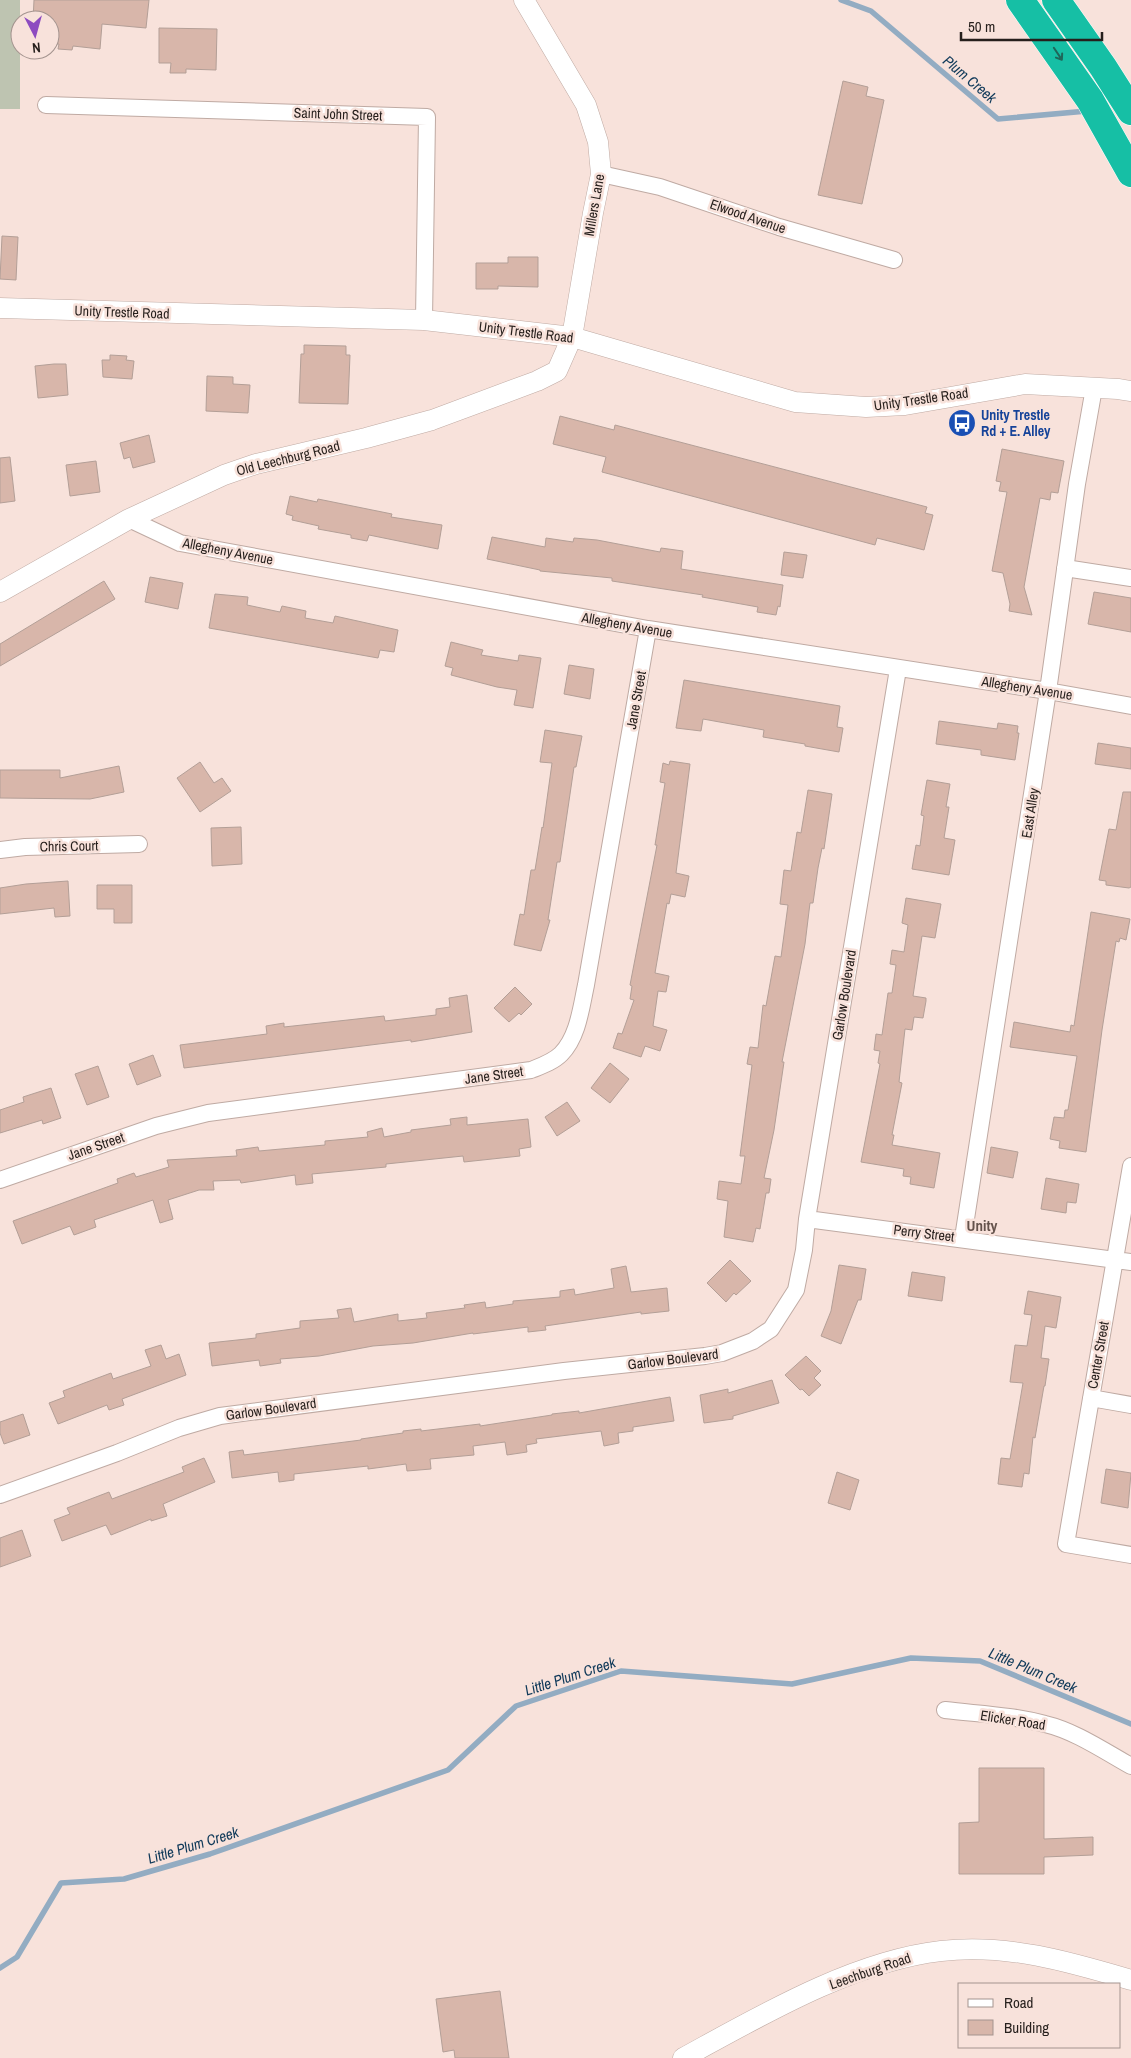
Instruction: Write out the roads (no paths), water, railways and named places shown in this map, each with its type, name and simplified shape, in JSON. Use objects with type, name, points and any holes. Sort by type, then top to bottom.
[{"type":"highway","points":[[1020,0],[1090,100],[1131,173]]},
{"type":"highway","points":[[1056,0],[1131,111]]},
{"type":"street","name":"Millers Lane","points":[[524,0],[586,105],[598,142],[601,174],[592,213],[572,337]]},
{"type":"street","name":"Saint John Street","points":[[46,105],[426,117],[424,320]]},
{"type":"street","name":"Elwood Avenue","points":[[601,174],[660,187],[778,227],[894,260]]},
{"type":"street","name":"Unity Trestle Road","points":[[0,308],[424,320],[572,337],[795,402],[866,407],[905,404],[1025,384],[1131,392]]},
{"type":"street","name":"Old Leechburg Road","points":[[0,592],[128,519],[224,475],[256,464],[366,438],[422,422],[538,381],[557,371],[572,337]]},
{"type":"street","name":"East Alley","points":[[964,1238],[1048,691],[1077,484],[1094,388]]},
{"type":"street","name":"Allegheny Avenue","points":[[128,519],[180,543],[648,630],[1048,691],[1131,706]]},
{"type":"street","points":[[1065,568],[1131,578]]},
{"type":"street","name":"Jane Street","points":[[0,1180],[156,1126],[208,1113],[530,1070],[552,1061],[562,1054],[575,1032],[586,985],[648,630]]},
{"type":"street","name":"Garlow Boulevard","points":[[0,1495],[179,1428],[220,1416],[722,1353],[753,1341],[771,1329],[796,1290],[804,1250],[807,1219],[898,669]]},
{"type":"street","name":"Chris Court","points":[[0,850],[25,847],[139,844]]},
{"type":"street","name":"Center Street","points":[[1131,1166],[1066,1544],[1131,1555]]},
{"type":"street","name":"Perry Street","points":[[807,1219],[964,1238],[1131,1262]]},
{"type":"street","points":[[1091,1398],[1131,1405]]},
{"type":"street","name":"Elicker Road","points":[[945,1710],[1001,1716],[1045,1724],[1060,1729],[1131,1766]]},
{"type":"street","name":"Leechburg Road","points":[[683,2058],[832,1982],[904,1957],[942,1950],[1016,1952],[1068,1961],[1131,1980]]},
{"type":"waterway","name":"Plum Creek","points":[[841,0],[871,11],[998,119],[1087,111]]},
{"type":"waterway","name":"Little Plum Creek","points":[[0,1968],[17,1957],[61,1883],[124,1879],[210,1854],[448,1770],[516,1706],[621,1671],[792,1684],[911,1658],[980,1661],[1131,1724]]},
{"type":"place","name":"Unity Trestle Rd + E. Alley","points":[[962,423]]},
{"type":"district","name":"Unity","points":[[982,1225]]}]
